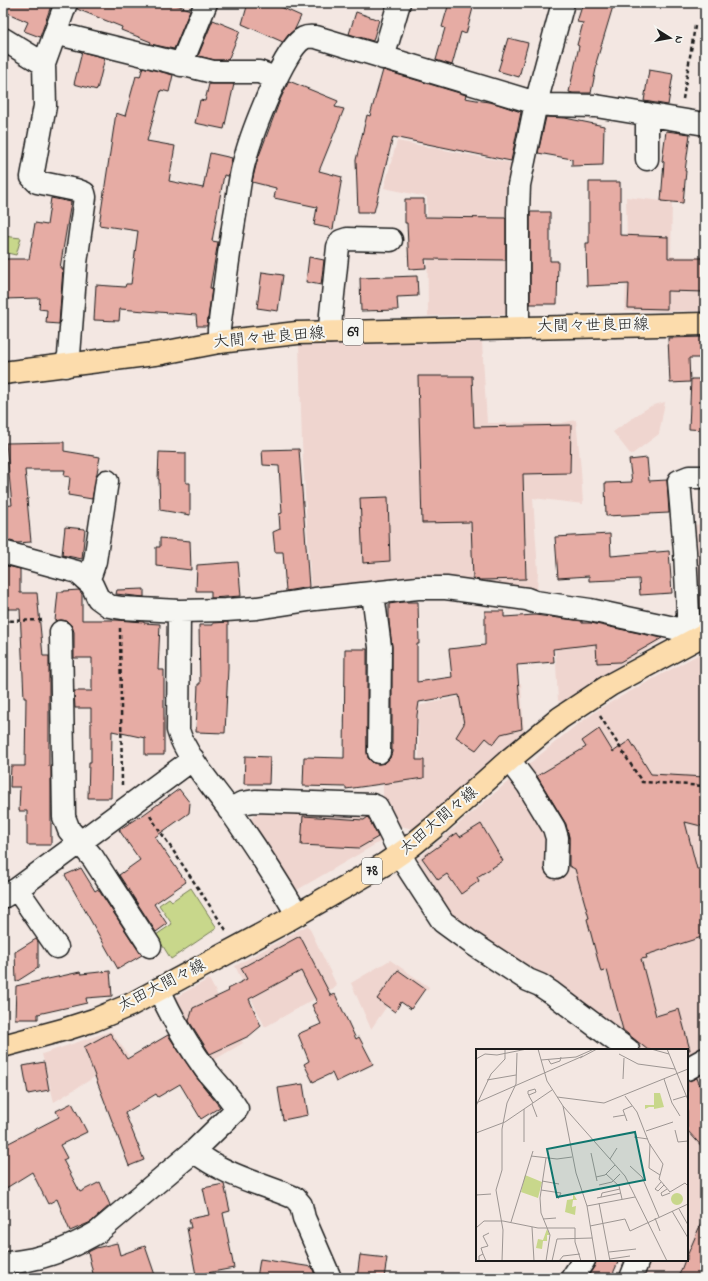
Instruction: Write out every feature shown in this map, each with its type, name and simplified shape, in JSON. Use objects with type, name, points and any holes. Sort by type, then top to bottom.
[{"type":"main road","name":"大間々世良田線","points":[[3,373],[65,366],[219,342],[297,333],[705,324]]},
{"type":"main road","name":"太田大間々線","points":[[3,1046],[94,1020],[130,1004],[297,914],[385,864],[433,828],[509,760],[560,718],[610,685],[695,635]]},
{"type":"street","points":[[65,366],[68,355],[76,263],[85,197],[84,193],[76,190],[37,182],[32,178],[45,106],[44,64],[66,3]]},
{"type":"street","points":[[181,65],[206,3]]},
{"type":"street","points":[[383,58],[399,3]]},
{"type":"street","points":[[518,328],[519,185],[536,103],[564,3]]},
{"type":"street","points":[[55,33],[213,72],[259,72],[276,78]]},
{"type":"street","points":[[219,342],[219,330],[229,249],[244,159],[276,78],[284,63],[303,38],[309,36],[316,37],[536,103],[549,105],[596,106],[705,124]]},
{"type":"street","points":[[3,39],[44,64]]},
{"type":"street","points":[[647,114],[647,159]]},
{"type":"street","points":[[330,332],[338,247],[341,241],[347,239],[391,240]]},
{"type":"street","points":[[695,635],[688,613],[685,551],[679,481],[689,477],[705,477]]},
{"type":"street","points":[[86,579],[91,573],[95,561],[107,481]]},
{"type":"street","points":[[3,552],[77,572],[92,585],[98,598],[121,617],[179,610],[226,610],[257,608],[315,599],[374,594],[418,588],[446,588],[527,599],[535,602],[590,610],[695,635]]},
{"type":"street","points":[[374,594],[380,646],[379,752]]},
{"type":"street","points":[[179,610],[178,730],[180,739],[229,810],[297,914]]},
{"type":"street","points":[[61,632],[64,817],[69,830],[93,858],[150,946]]},
{"type":"street","points":[[57,946],[8,888],[79,843],[193,759]]},
{"type":"street","points":[[509,760],[528,786],[554,828],[557,838],[556,867]]},
{"type":"street","points":[[229,810],[242,803],[255,801],[372,805],[377,807],[406,865],[443,922],[528,980],[540,985],[552,993],[627,1049]]},
{"type":"street","points":[[3,1264],[38,1258],[51,1254],[85,1240],[98,1232],[194,1151],[237,1108],[207,1070],[190,1045],[166,1006],[159,989]]},
{"type":"street","points":[[688,1068],[705,1059]]},
{"type":"street","points":[[194,1151],[205,1160],[231,1174],[296,1198],[301,1205],[304,1218],[330,1278]]},
{"type":"street","points":[[572,1278],[583,1261]]},
{"type":"street","points":[[631,1278],[638,1261]]},
{"type":"path","points":[[679,119],[695,26]]},
{"type":"path","points":[[121,617],[122,792]]},
{"type":"path","points":[[3,621],[60,621],[61,632]]},
{"type":"path","points":[[3,691],[4,871],[8,888]]},
{"type":"path","points":[[599,715],[642,782],[705,786]]},
{"type":"path","points":[[148,812],[229,934]]},
{"type":"shaded area","points":[[397,141],[518,164],[510,313],[503,315],[428,316],[427,197],[384,188]]},
{"type":"shaded area","points":[[626,197],[672,202],[671,256],[705,257],[705,311],[625,311],[627,244]]},
{"type":"shaded area","points":[[482,342],[487,423],[561,423],[576,420],[583,504],[533,498],[538,571],[537,592],[311,592],[302,443],[299,344]]},
{"type":"shaded area","points":[[665,402],[659,434],[631,455],[613,432],[651,406]]},
{"type":"shaded area","points":[[705,524],[705,619],[701,620],[695,613],[690,525]]},
{"type":"shaded area","points":[[553,610],[671,635],[593,681],[562,702],[558,701]]},
{"type":"shaded area","points":[[705,651],[705,1052],[688,1057],[688,1049],[640,1049],[521,963],[450,914],[418,859],[575,726],[604,706]]},
{"type":"shaded area","points":[[521,683],[524,732],[413,829],[397,825],[383,799],[383,758],[419,758],[418,706]]},
{"type":"shaded area","points":[[258,810],[374,814],[383,840],[297,890],[294,889],[249,822]]},
{"type":"shaded area","points":[[308,925],[337,986],[265,1027],[235,966]]},
{"type":"shaded area","points":[[390,960],[429,987],[427,991],[425,989],[411,1009],[401,1002],[395,1012],[387,1006],[371,1029],[351,983]]},
{"type":"shaded area","points":[[209,979],[243,1043],[207,1064],[170,1000]]},
{"type":"shaded area","points":[[111,1031],[129,1056],[54,1102],[42,1054]]},
{"type":"shaded area","points":[[705,1067],[705,1278],[644,1278],[651,1261],[688,1261],[688,1076]]},
{"type":"green space","points":[[3,236],[21,238],[16,255],[3,252]]},
{"type":"green space","points":[[191,888],[217,928],[171,959],[156,935],[172,924],[159,905],[169,898],[172,901]]},
{"type":"building","points":[[3,3],[52,3],[40,37],[24,31],[28,22],[3,11]]},
{"type":"building","points":[[78,3],[172,3],[190,10],[174,49],[150,44],[151,42],[121,30],[122,27],[77,9]]},
{"type":"building","points":[[248,3],[272,3],[301,16],[295,29],[283,42],[242,24]]},
{"type":"building","points":[[449,3],[473,8],[466,34],[461,32],[452,65],[436,60],[445,28],[442,27]]},
{"type":"building","points":[[583,3],[614,3],[596,63],[591,93],[573,93],[569,92],[579,46],[577,45],[583,23],[577,22]]},
{"type":"building","points":[[356,12],[379,20],[373,41],[349,34]]},
{"type":"building","points":[[213,20],[240,31],[228,60],[215,60],[198,56]]},
{"type":"building","points":[[508,38],[528,43],[519,77],[498,71]]},
{"type":"building","points":[[82,52],[105,58],[97,90],[74,84]]},
{"type":"building","points":[[143,67],[173,75],[169,92],[161,90],[147,141],[175,146],[169,181],[203,188],[210,153],[232,158],[228,176],[224,175],[212,241],[218,242],[210,288],[212,288],[207,326],[197,326],[196,315],[120,309],[119,321],[94,320],[96,285],[125,287],[126,284],[131,284],[138,231],[99,225],[116,113],[125,116],[136,76],[140,77]]},
{"type":"building","points":[[383,70],[466,95],[465,98],[494,103],[521,112],[511,161],[393,137],[374,212],[358,212],[356,160],[367,115],[370,116]]},
{"type":"building","points":[[649,70],[673,74],[668,105],[644,101]]},
{"type":"building","points":[[289,81],[338,101],[335,107],[344,109],[319,171],[342,177],[333,229],[314,225],[317,207],[274,198],[276,188],[252,182],[257,161],[280,100]]},
{"type":"building","points":[[209,84],[234,84],[224,129],[195,123],[200,100],[205,101]]},
{"type":"building","points":[[546,117],[565,118],[604,126],[603,165],[572,166],[572,159],[538,153]]},
{"type":"building","points":[[666,131],[690,134],[685,171],[683,203],[661,201],[664,162],[662,161]]},
{"type":"building","points":[[589,182],[620,182],[620,235],[668,237],[668,258],[705,258],[705,292],[667,291],[667,309],[628,308],[629,284],[587,286],[586,243],[589,243]]},
{"type":"building","points":[[51,198],[71,202],[60,268],[63,268],[59,324],[46,323],[47,310],[39,309],[40,298],[3,299],[3,259],[29,259],[35,223],[47,225]]},
{"type":"building","points":[[405,199],[424,199],[424,217],[506,218],[506,260],[425,259],[426,268],[409,269],[407,223],[405,223]]},
{"type":"building","points":[[530,212],[550,212],[550,261],[558,261],[557,304],[530,304]]},
{"type":"building","points":[[309,257],[324,260],[321,285],[306,282]]},
{"type":"building","points":[[262,272],[283,275],[278,311],[257,308]]},
{"type":"building","points":[[417,276],[418,296],[397,297],[398,310],[361,311],[360,278]]},
{"type":"building","points":[[705,337],[705,358],[689,358],[690,382],[670,383],[668,338]]},
{"type":"building","points":[[418,376],[472,376],[474,427],[571,425],[570,473],[523,474],[526,579],[473,579],[471,522],[422,523]]},
{"type":"building","points":[[691,379],[705,379],[705,430],[689,429]]},
{"type":"building","points":[[64,442],[64,451],[100,457],[92,499],[68,495],[70,477],[64,476],[65,470],[25,470],[31,542],[17,543],[7,540],[3,506],[12,505],[6,443]]},
{"type":"building","points":[[299,449],[309,587],[286,591],[283,552],[275,552],[273,532],[280,529],[279,514],[282,513],[279,466],[263,465],[262,450]]},
{"type":"building","points":[[159,452],[186,453],[186,483],[190,483],[190,515],[160,510],[158,479]]},
{"type":"building","points":[[647,458],[649,481],[667,480],[669,513],[606,516],[605,483],[632,482],[629,460]]},
{"type":"building","points":[[388,497],[390,561],[363,563],[360,498]]},
{"type":"building","points":[[65,527],[85,529],[82,559],[62,555]]},
{"type":"building","points":[[610,534],[611,556],[669,551],[672,593],[640,595],[639,579],[589,581],[589,576],[558,578],[555,537]]},
{"type":"building","points":[[160,538],[190,541],[191,570],[156,566],[156,547],[160,547]]},
{"type":"building","points":[[238,562],[241,596],[211,598],[211,591],[196,591],[197,565]]},
{"type":"building","points":[[3,566],[20,569],[20,593],[37,593],[43,656],[49,656],[51,845],[27,845],[27,811],[19,811],[20,787],[10,787],[11,766],[25,766],[26,698],[24,698],[20,609],[3,609]]},
{"type":"building","points":[[144,589],[144,597],[116,594],[117,590]]},
{"type":"building","points":[[79,590],[82,594],[82,620],[116,620],[160,624],[158,670],[164,670],[164,755],[145,755],[145,738],[112,731],[111,798],[88,798],[89,762],[91,762],[91,708],[75,708],[74,691],[92,691],[92,658],[74,658],[74,632],[72,626],[67,621],[55,621],[58,592]]},
{"type":"building","points":[[418,602],[419,644],[417,644],[417,682],[452,677],[449,649],[485,645],[485,611],[504,611],[504,617],[535,615],[582,621],[582,623],[591,623],[662,638],[620,662],[597,663],[596,644],[553,649],[554,662],[517,665],[522,729],[501,734],[493,744],[486,738],[476,750],[456,737],[464,724],[459,695],[419,702],[417,715],[416,760],[424,760],[424,778],[346,789],[346,787],[303,786],[304,757],[344,758],[345,649],[367,649],[368,758],[373,763],[378,764],[385,763],[390,758],[392,752],[392,647],[389,622],[389,604]]},
{"type":"building","points":[[228,622],[228,668],[225,733],[196,732],[198,684],[200,684],[199,625],[213,625],[213,623]]},
{"type":"building","points":[[599,729],[613,752],[630,740],[651,774],[705,777],[705,827],[685,822],[697,869],[705,869],[705,936],[646,955],[647,958],[641,959],[656,1016],[679,1009],[690,1050],[647,1049],[623,1030],[607,970],[601,972],[587,919],[589,918],[575,869],[569,866],[569,838],[566,824],[537,776],[586,747],[582,741]]},
{"type":"building","points":[[245,756],[270,757],[269,784],[244,784]]},
{"type":"building","points":[[179,789],[190,803],[189,813],[155,837],[186,882],[154,904],[167,924],[156,932],[119,875],[140,860],[119,830]]},
{"type":"building","points":[[303,816],[364,820],[368,817],[378,837],[359,848],[301,845]]},
{"type":"building","points":[[481,824],[503,861],[477,877],[479,881],[461,894],[447,874],[438,880],[422,858],[457,833],[460,837]]},
{"type":"building","points":[[81,868],[95,891],[98,889],[142,955],[118,969],[65,875]]},
{"type":"building","points":[[300,936],[331,996],[335,994],[356,1039],[359,1037],[373,1064],[336,1082],[332,1073],[313,1082],[304,1064],[309,1061],[298,1034],[321,1024],[312,1005],[317,1002],[301,971],[249,999],[261,1026],[249,1036],[210,1054],[189,1021],[193,1008],[229,991],[227,989],[247,979],[241,968]]},
{"type":"building","points":[[36,939],[38,942],[38,968],[16,982],[15,952]]},
{"type":"building","points":[[398,970],[425,989],[411,1009],[401,1002],[395,1012],[377,999]]},
{"type":"building","points":[[110,971],[112,996],[86,998],[87,1003],[38,1014],[38,1019],[15,1019],[16,986],[80,972],[81,974]]},
{"type":"building","points":[[110,1033],[127,1059],[168,1035],[196,1077],[220,1107],[201,1119],[180,1084],[158,1097],[156,1094],[125,1113],[144,1160],[129,1166],[84,1047]]},
{"type":"building","points":[[44,1062],[49,1090],[28,1094],[23,1066]]},
{"type":"building","points":[[697,1078],[700,1086],[705,1081],[705,1150],[688,1131],[688,1081]]},
{"type":"building","points":[[303,1084],[308,1115],[283,1120],[278,1088]]},
{"type":"building","points":[[72,1103],[87,1132],[60,1145],[67,1158],[63,1160],[80,1192],[100,1182],[110,1205],[91,1222],[70,1231],[57,1199],[48,1204],[32,1172],[3,1190],[3,1146],[59,1117],[56,1111]]},
{"type":"building","points":[[224,1184],[230,1211],[223,1213],[234,1268],[196,1275],[187,1228],[191,1228],[189,1219],[209,1215],[203,1188]]},
{"type":"building","points":[[705,1214],[705,1278],[678,1278],[685,1261],[688,1261],[688,1254]]},
{"type":"building","points":[[117,1243],[120,1255],[145,1246],[156,1278],[94,1278],[88,1252],[96,1248]]},
{"type":"building","points":[[360,1255],[387,1258],[384,1278],[357,1278]]},
{"type":"building","points":[[260,1259],[312,1267],[316,1278],[257,1278]]},
{"type":"building","points":[[596,1261],[619,1261],[611,1278],[587,1278],[594,1267]]}]
